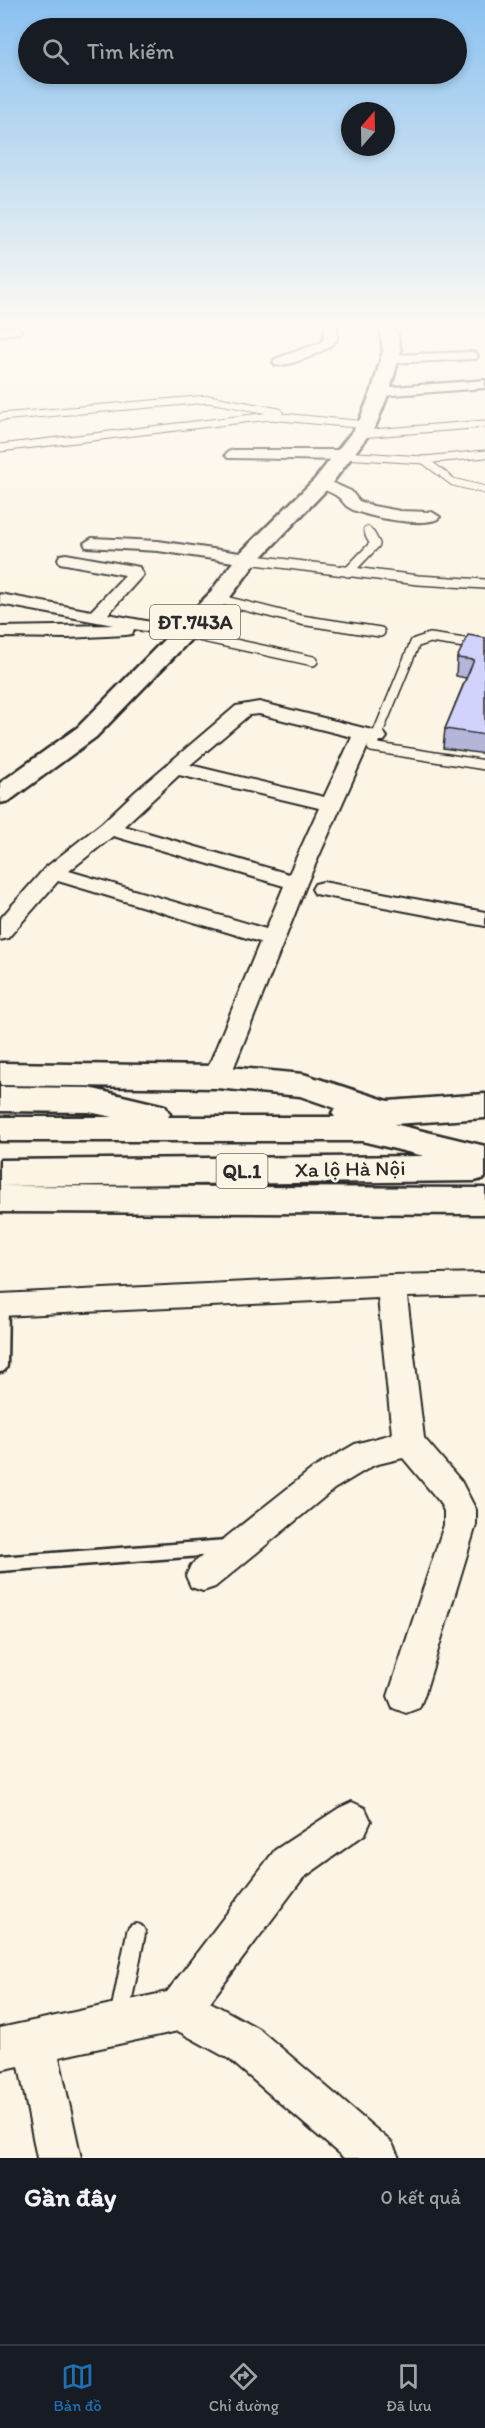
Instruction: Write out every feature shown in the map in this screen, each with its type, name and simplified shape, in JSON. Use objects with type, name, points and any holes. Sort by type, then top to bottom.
[{"type":"main road","name":"ĐT.743A","points":[[0,795],[87,732],[217,599],[247,559],[322,483],[366,425]]},
{"type":"main road","name":"QL.1","points":[[0,1074],[217,1077],[303,1085],[388,1113]]},
{"type":"main road","name":"QL.1","points":[[0,1099],[90,1114]]},
{"type":"main road","name":"QL.1","points":[[0,1115],[388,1113],[485,1106]]},
{"type":"main road","name":"QL.1","points":[[0,1129],[90,1114]]},
{"type":"main road","name":"Xa lộ Hà Nội","points":[[90,1114],[362,1129],[485,1158]]},
{"type":"main road","name":"Xa lộ Hà Nội","points":[[0,1173],[485,1168]]},
{"type":"main road","name":"Xa lộ Hà Nội","points":[[0,1199],[485,1201]]},
{"type":"street","points":[[233,454],[342,455]]},
{"type":"street","points":[[322,483],[345,494],[353,504],[369,510],[400,516],[432,517]]},
{"type":"street","points":[[92,543],[158,546],[247,559]]},
{"type":"street","points":[[66,559],[133,571],[134,575],[97,615]]},
{"type":"street","points":[[0,599],[97,615],[155,629],[184,633]]},
{"type":"street","points":[[0,632],[68,633],[155,629]]},
{"type":"street","points":[[0,933],[53,873],[110,828],[143,795],[248,708],[259,708],[370,736],[331,805],[296,883],[217,1077]]},
{"type":"street","points":[[176,768],[331,805]]},
{"type":"street","points":[[110,828],[296,883]]},
{"type":"street","points":[[53,873],[274,939]]},
{"type":"street","points":[[323,889],[485,919]]},
{"type":"street","points":[[0,1305],[391,1286],[485,1284]]},
{"type":"street","points":[[391,1286],[409,1443],[450,1491],[460,1510],[460,1525],[406,1696]]},
{"type":"street","points":[[203,1576],[323,1479],[366,1454],[409,1443]]},
{"type":"street","points":[[179,2010],[289,1864],[352,1821]]},
{"type":"street","points":[[59,2158],[18,2045],[179,2010],[209,2023],[244,2044],[377,2158]]},
{"type":"lane","points":[[0,448],[197,425]]},
{"type":"lane","points":[[335,425],[364,430],[471,425]]},
{"type":"lane","points":[[342,455],[424,460],[485,454]]},
{"type":"lane","points":[[424,460],[453,482],[485,490]]},
{"type":"lane","points":[[348,572],[375,544],[367,530]]},
{"type":"lane","points":[[247,559],[348,572],[485,584]]},
{"type":"lane","points":[[217,599],[301,620],[380,632]]},
{"type":"lane","points":[[184,633],[313,661]]},
{"type":"lane","points":[[485,646],[430,638],[415,643],[370,736],[372,747],[485,765]]},
{"type":"lane","points":[[0,1305],[0,1365]]},
{"type":"lane","points":[[0,1564],[240,1546]]},
{"type":"lane","points":[[118,2022],[136,1933]]},
{"type":"building","points":[[468,635],[485,638],[485,735],[445,729],[474,660],[457,658]]}]
